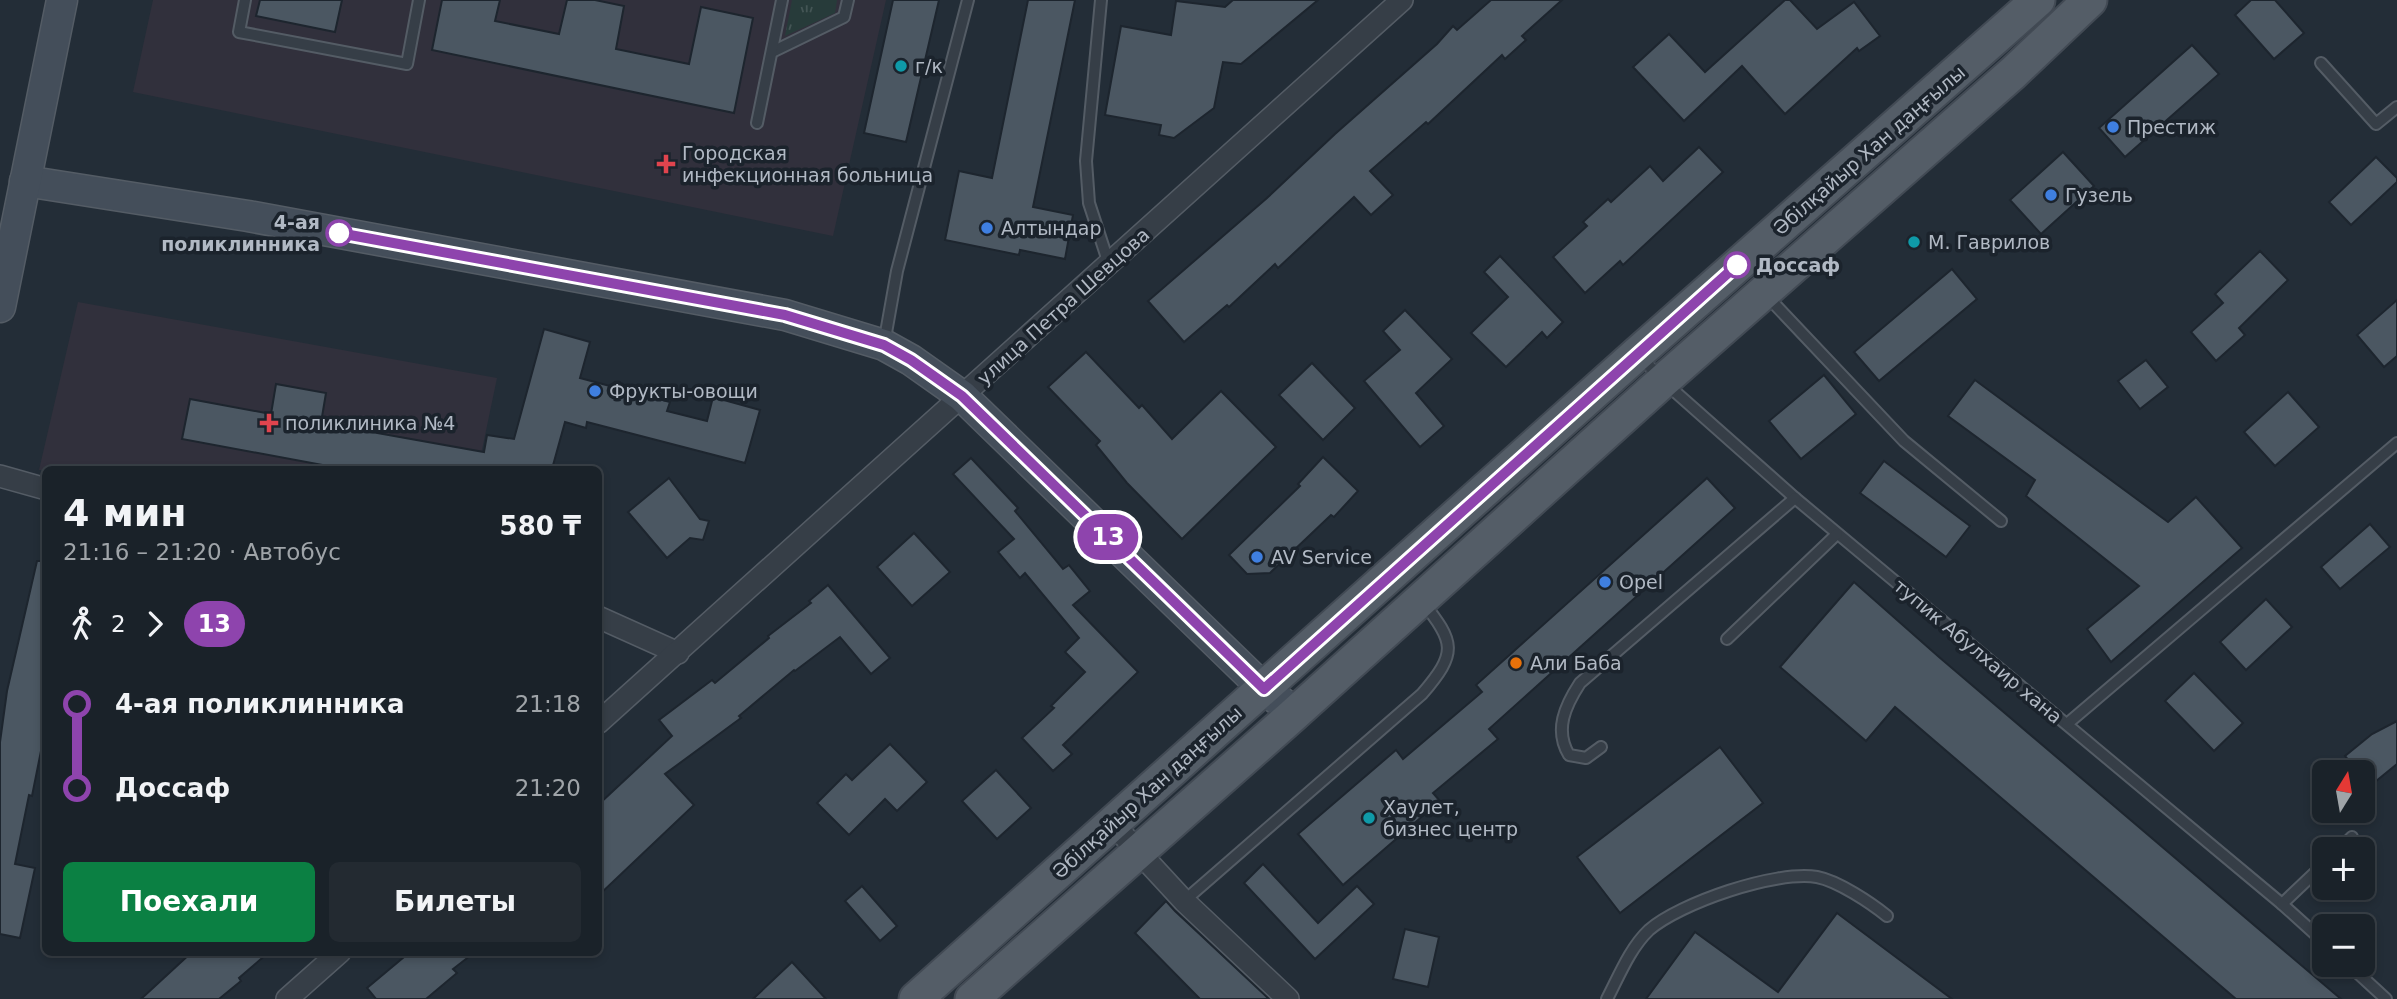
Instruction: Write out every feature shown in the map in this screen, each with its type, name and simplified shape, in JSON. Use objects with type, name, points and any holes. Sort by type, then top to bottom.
[{"type":"main road","name":"Әбілқайыр Хан даңғылы","points":[[916,999],[1637,353],[2038,0]]},
{"type":"main road","name":"Әбілқайыр Хан даңғылы","points":[[972,999],[1663,381],[2013,74],[2090,0]]},
{"type":"street","points":[[0,307],[15,197],[62,0]]},
{"type":"street","name":"улица Петра Шевцова","points":[[602,720],[1402,0]]},
{"type":"street","points":[[15,197],[248,216],[785,315],[884,345],[911,360],[962,396],[1264,689],[1294,712]]},
{"type":"street","points":[[0,476],[42,488]]},
{"type":"street","points":[[602,619],[678,653]]},
{"type":"street","points":[[1112,823],[1184,901],[1288,999]]},
{"type":"street","points":[[287,999],[335,956]]},
{"type":"lane","points":[[245,0],[239,32],[407,64],[419,0]]},
{"type":"lane","points":[[757,123],[782,0]]},
{"type":"lane","points":[[772,52],[844,17],[848,0]]},
{"type":"lane","points":[[884,345],[897,271],[968,0]]},
{"type":"lane","points":[[1101,0],[1086,161],[1089,203],[1109,264]]},
{"type":"lane","points":[[2321,63],[2375,124],[2397,107]]},
{"type":"lane","points":[[1764,292],[1904,441],[2001,521]]},
{"type":"lane","name":"тупик Абулхаир хана","points":[[1637,353],[1663,381],[1795,498],[2312,931]]},
{"type":"lane","points":[[2067,724],[2397,443]]},
{"type":"lane","points":[[1601,747],[1586,758],[1569,755],[1561,741],[1564,715],[1570,697],[1580,683],[1795,498]]},
{"type":"lane","points":[[1727,639],[1838,534]]},
{"type":"lane","points":[[1184,901],[1422,694],[1440,673],[1448,651],[1445,631],[1420,599]]},
{"type":"lane","points":[[2282,904],[2312,875]]},
{"type":"lane","points":[[1607,999],[1627,959],[1649,930],[1681,910],[1731,890],[1776,879],[1817,877],[1866,899],[1887,916]]},
{"type":"lane","points":[[2362,977],[2386,999]]},
{"type":"shaded area","name":"Городская инфекционная больница","points":[[153,0],[886,0],[833,236],[133,92]]},
{"type":"shaded area","name":"поликлиника №4","points":[[78,302],[497,378],[479,466],[42,466],[42,470],[39,470]]},
{"type":"green space","points":[[792,0],[837,0],[835,13],[785,36]]},
{"type":"building","points":[[260,0],[342,0],[335,32],[256,16]]},
{"type":"building","points":[[442,0],[500,0],[495,21],[559,34],[567,0],[595,0],[624,6],[616,49],[689,64],[701,7],[753,18],[734,113],[432,50]]},
{"type":"building","name":"г/к","points":[[893,0],[939,0],[906,142],[864,133]]},
{"type":"building","points":[[1028,0],[1075,0],[1033,207],[1073,215],[1065,259],[1020,250],[1019,255],[945,240],[959,171],[992,178]]},
{"type":"building","points":[[1233,0],[1318,0],[1241,64],[1223,62],[1214,108],[1174,138],[1159,135],[1161,125],[1105,115],[1121,26],[1171,35],[1176,1],[1225,7]]},
{"type":"building","points":[[1491,0],[1562,0],[1522,36],[1526,40],[1505,59],[1502,55],[1428,124],[1426,122],[1370,171],[1393,195],[1371,215],[1354,197],[1278,268],[1275,264],[1229,307],[1227,305],[1184,342],[1148,301],[1267,198],[1437,44],[1453,26],[1457,30]]},
{"type":"building","points":[[1785,0],[1790,0],[1817,29],[1854,2],[1880,36],[1859,51],[1857,48],[1785,114],[1742,66],[1684,121],[1633,67],[1669,34],[1705,72]]},
{"type":"building","points":[[2251,0],[2275,0],[2304,33],[2274,59],[2235,15]]},
{"type":"building","points":[[2192,45],[2219,74],[2125,157],[2099,128]]},
{"type":"building","points":[[1699,147],[1723,172],[1623,265],[1620,261],[1585,293],[1553,257],[1587,226],[1583,222],[1608,199],[1611,202],[1650,166],[1663,181]]},
{"type":"building","points":[[2063,152],[2094,186],[2041,234],[2010,200]]},
{"type":"building","points":[[2376,157],[2397,178],[2397,182],[2351,225],[2329,202]]},
{"type":"building","points":[[2260,251],[2288,280],[2239,328],[2245,335],[2216,361],[2191,332],[2223,303],[2215,294]]},
{"type":"building","points":[[1500,256],[1563,322],[1547,338],[1542,332],[1506,367],[1471,333],[1508,297],[1484,272]]},
{"type":"building","points":[[1952,269],[1977,299],[1879,381],[1854,352]]},
{"type":"building","points":[[2397,300],[2397,356],[2384,367],[2357,335]]},
{"type":"building","points":[[1405,310],[1452,359],[1416,393],[1444,426],[1420,447],[1364,381],[1400,350],[1383,331]]},
{"type":"building","points":[[544,329],[590,342],[580,378],[670,402],[667,411],[707,421],[713,397],[760,410],[745,463],[587,422],[586,428],[565,422],[553,466],[328,466],[182,439],[190,399],[271,414],[276,384],[326,393],[321,423],[484,452],[487,435],[514,439]]},
{"type":"building","points":[[1086,352],[1139,408],[1142,405],[1172,439],[1221,391],[1276,447],[1182,539],[1127,483],[1096,445],[1100,441],[1048,387]]},
{"type":"building","points":[[2146,360],[2168,387],[2140,409],[2118,381]]},
{"type":"building","points":[[1312,363],[1355,408],[1323,440],[1279,395]]},
{"type":"building","points":[[1824,375],[1856,414],[1801,459],[1769,421]]},
{"type":"building","points":[[1975,380],[2168,522],[2196,497],[2242,548],[2111,662],[2087,629],[2139,586],[2026,496],[2035,480],[1948,416]]},
{"type":"building","points":[[2288,392],[2319,427],[2275,466],[2244,432]]},
{"type":"building","points":[[1323,457],[1358,491],[1334,517],[1331,515],[1270,573],[1247,574],[1229,555],[1300,486],[1298,484]]},
{"type":"building","points":[[971,458],[1018,508],[1015,511],[1063,569],[1069,565],[1090,591],[1073,605],[1138,672],[1063,745],[1072,754],[1053,771],[1022,738],[1054,708],[1051,706],[1085,672],[1065,652],[1079,638],[1025,573],[1020,578],[998,552],[1014,539],[953,474]]},
{"type":"building","points":[[1884,461],[1970,526],[1946,557],[1860,493]]},
{"type":"building","points":[[669,478],[700,519],[709,521],[703,540],[690,538],[667,558],[628,512]]},
{"type":"building","points":[[1707,478],[1735,508],[1489,729],[1498,739],[1433,793],[1440,801],[1343,885],[1298,834],[1396,750],[1403,759],[1482,692],[1476,685]]},
{"type":"building","points":[[2370,524],[2390,547],[2340,589],[2321,567]]},
{"type":"building","points":[[914,533],[950,572],[912,606],[877,567]]},
{"type":"building","points":[[37,561],[42,561],[42,751],[32,796],[29,795],[15,864],[35,868],[20,938],[0,934],[0,742],[7,691]]},
{"type":"building","points":[[1854,582],[2312,977],[2341,999],[2236,999],[1895,707],[1866,741],[1780,667]]},
{"type":"building","points":[[828,585],[890,658],[871,674],[840,637],[794,670],[739,716],[741,718],[665,774],[694,805],[602,892],[602,801],[672,736],[659,720],[712,680],[715,683],[769,638],[768,636],[811,603],[809,601]]},
{"type":"building","points":[[2266,599],[2292,627],[2246,670],[2220,642]]},
{"type":"building","points":[[2194,673],[2243,723],[2214,751],[2165,701]]},
{"type":"building","points":[[2397,721],[2397,764],[2375,782],[2375,760],[2348,760],[2345,756],[2372,734]]},
{"type":"building","points":[[890,744],[927,782],[897,811],[885,799],[849,835],[817,803],[846,774],[852,780]]},
{"type":"building","points":[[1720,747],[1763,803],[1620,913],[1577,857]]},
{"type":"building","points":[[996,770],[1031,808],[997,839],[962,801]]},
{"type":"building","points":[[1263,864],[1318,923],[1357,886],[1374,904],[1315,959],[1244,883]]},
{"type":"building","points":[[862,886],[897,926],[880,941],[845,901]]},
{"type":"building","points":[[1166,901],[1269,999],[1200,999],[1135,933]]},
{"type":"building","points":[[1837,913],[1952,999],[1646,999],[1695,932],[1778,992]]},
{"type":"building","points":[[1405,929],[1439,937],[1428,987],[1393,979]]},
{"type":"building","points":[[188,956],[264,956],[219,999],[141,999]]},
{"type":"building","points":[[405,956],[470,956],[453,969],[457,973],[426,999],[376,999],[367,988]]},
{"type":"building","points":[[792,962],[826,999],[753,999]]},
{"type":"bus line","name":"13","points":[[339,233],[785,315],[884,345],[911,360],[962,396],[1264,689],[1737,265]]},
{"type":"place","name":"г/к","points":[[901,66]]},
{"type":"place","name":"Престиж","points":[[2113,127]]},
{"type":"place","name":"Городская инфекционная больница","points":[[666,164]]},
{"type":"place","name":"Гузель","points":[[2051,195]]},
{"type":"place","name":"Алтындар","points":[[987,228]]},
{"type":"place","name":"4-ая поликлинника","points":[[339,233]]},
{"type":"place","name":"М. Гаврилов","points":[[1914,242]]},
{"type":"place","name":"Доссаф","points":[[1737,265]]},
{"type":"place","name":"Фрукты-овощи","points":[[595,391]]},
{"type":"place","name":"поликлиника №4","points":[[269,423]]},
{"type":"place","name":"AV Service","points":[[1257,557]]},
{"type":"place","name":"Opel","points":[[1605,582]]},
{"type":"place","name":"Али Баба","points":[[1516,663]]},
{"type":"place","name":"Хаулет, бизнес центр","points":[[1369,818]]}]
